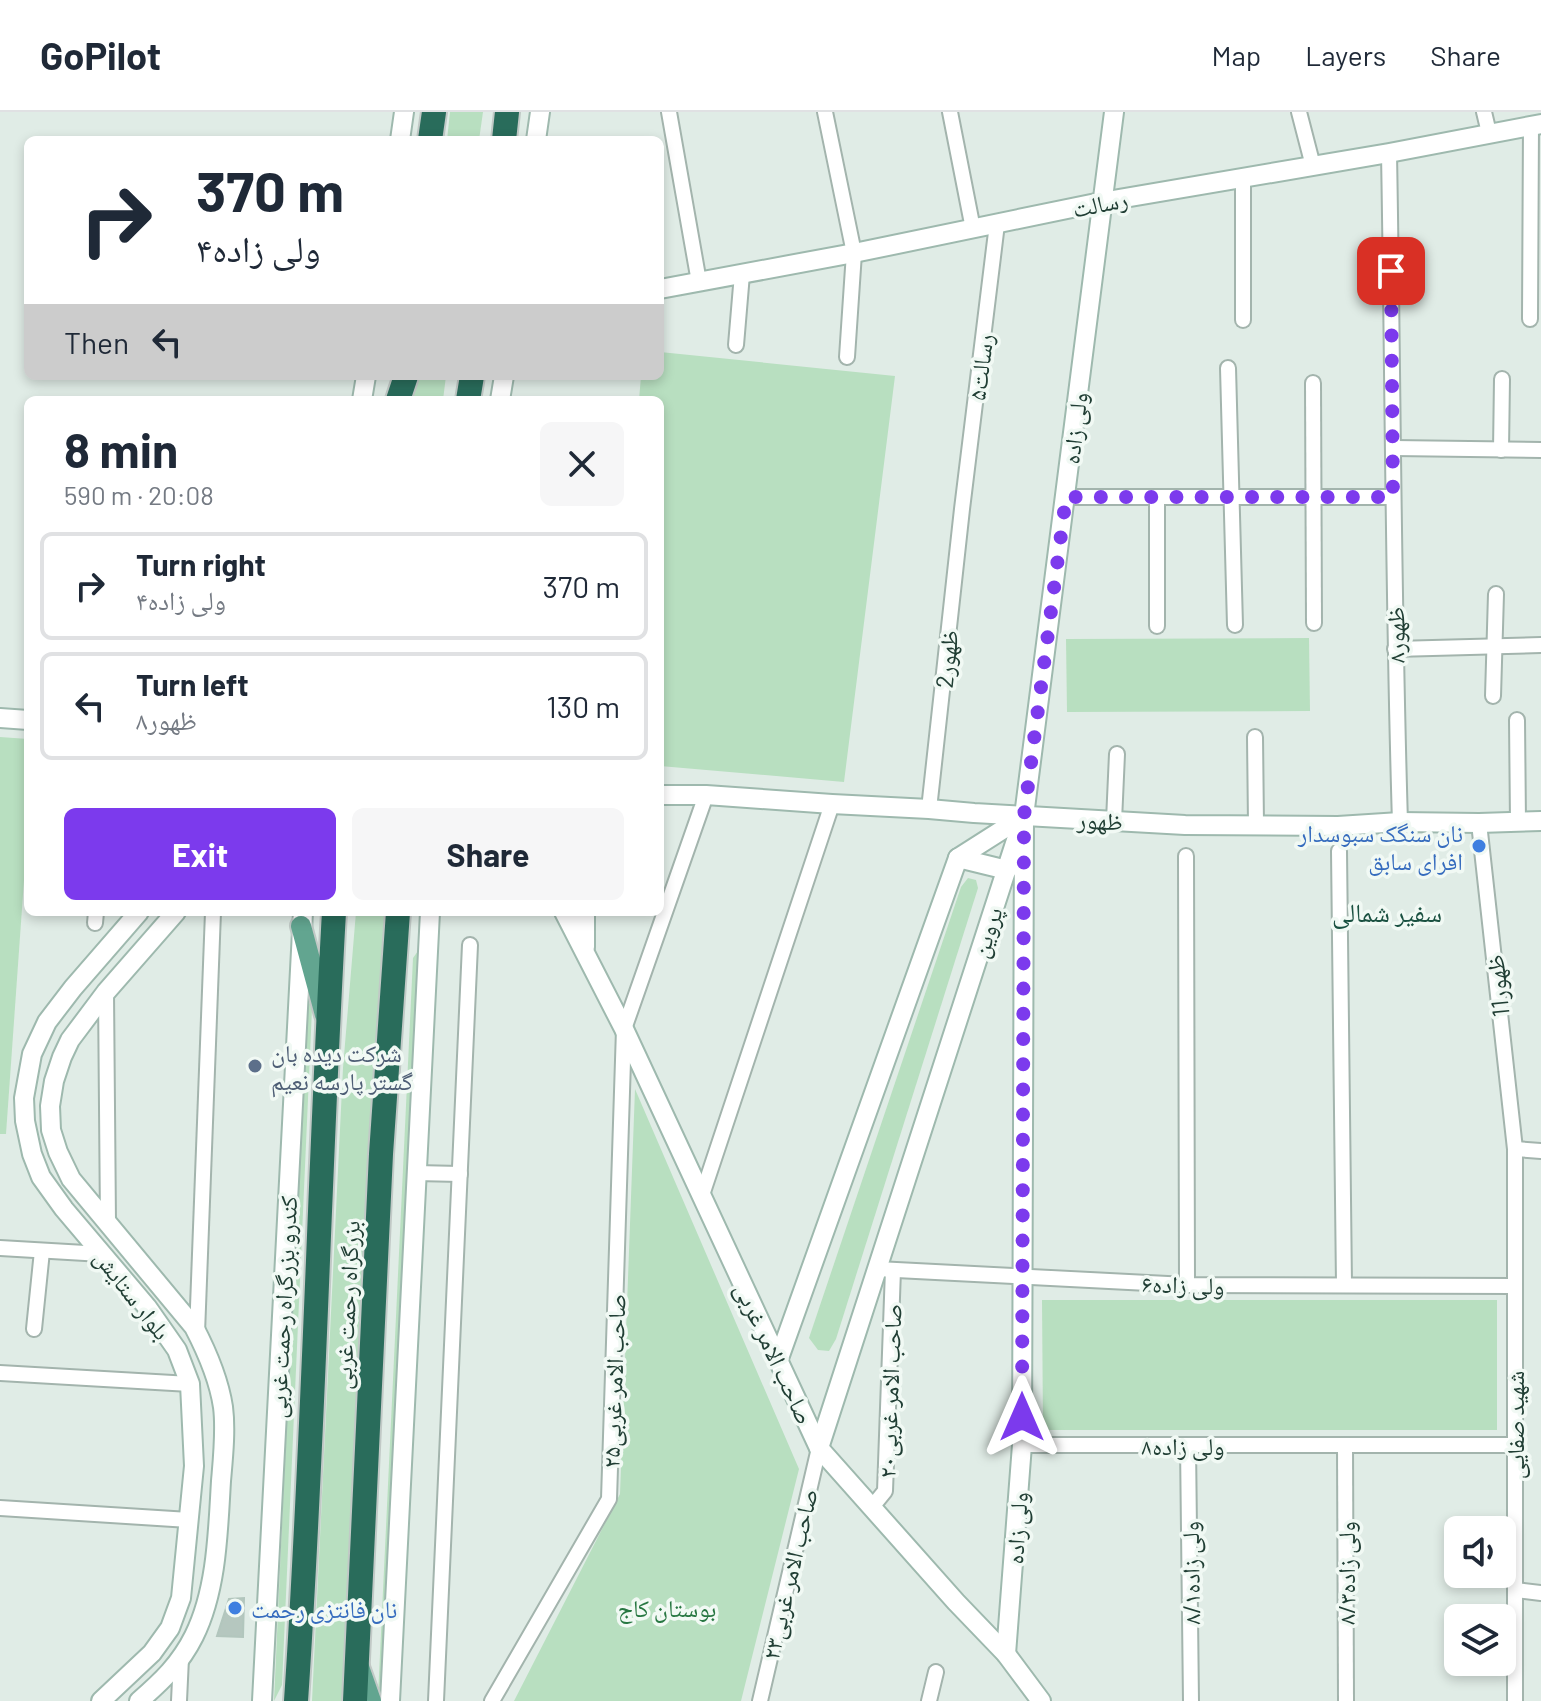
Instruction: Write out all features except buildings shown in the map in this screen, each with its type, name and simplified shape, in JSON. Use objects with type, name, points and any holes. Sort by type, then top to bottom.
[{"type":"highway","points":[[431,136],[434,112]]},
{"type":"highway","points":[[504,136],[507,112]]},
{"type":"highway","name":"بزرگراه رحمت غربی","points":[[296,1701],[334,916]]},
{"type":"highway","name":"بزرگراه رحمت غربی","points":[[355,1701],[381,1154],[398,916]]},
{"type":"main road","points":[[302,919],[327,1026]]},
{"type":"main road","points":[[356,1658],[371,1701]]},
{"type":"main road","points":[[283,1701],[298,1663]]},
{"type":"street","points":[[401,136],[404,112]]},
{"type":"street","points":[[537,136],[540,112]]},
{"type":"street","points":[[825,112],[854,253],[847,357]]},
{"type":"street","points":[[950,112],[973,229]]},
{"type":"street","name":"ولی زاده","points":[[1006,1654],[1022,1445],[1024,816],[1114,112]]},
{"type":"street","points":[[1299,112],[1313,166]]},
{"type":"street","points":[[1484,112],[1489,133]]},
{"type":"street","points":[[669,114],[699,282]]},
{"type":"street","points":[[1530,319],[1536,124]]},
{"type":"street","name":"رسالت","points":[[664,288],[1101,202],[1389,153],[1536,124]]},
{"type":"street","name":"ظهور۸","points":[[1389,153],[1400,822]]},
{"type":"street","points":[[1243,178],[1243,320]]},
{"type":"street","name":"رسالت۵","points":[[962,509],[997,224]]},
{"type":"street","points":[[736,345],[742,274]]},
{"type":"street","points":[[1228,368],[1235,625]]},
{"type":"street","points":[[1501,450],[1502,379]]},
{"type":"street","points":[[1313,383],[1314,623]]},
{"type":"street","points":[[1394,448],[1541,450]]},
{"type":"street","points":[[1066,497],[1393,497]]},
{"type":"street","points":[[1157,497],[1157,626]]},
{"type":"street","name":"2ظهور","points":[[929,809],[962,509]]},
{"type":"street","points":[[1493,696],[1496,594]]},
{"type":"street","points":[[1395,649],[1541,645]]},
{"type":"street","points":[[0,718],[24,720]]},
{"type":"street","points":[[1517,720],[1518,822]]},
{"type":"street","points":[[1255,737],[1256,824]]},
{"type":"street","points":[[1114,821],[1117,754]]},
{"type":"street","name":"ظهور","points":[[664,795],[706,795],[1185,825],[1338,826],[1400,822],[1541,821]]},
{"type":"street","name":"صاحب الامر غربی۲۵","points":[[664,914],[706,795]]},
{"type":"street","points":[[702,1195],[832,804]]},
{"type":"street","points":[[778,1361],[958,858],[1024,816]]},
{"type":"street","name":"پروین","points":[[819,1448],[885,1269],[1024,816]]},
{"type":"street","name":"11ظهور","points":[[1479,823],[1515,1149]]},
{"type":"street","points":[[1339,851],[1344,1285]]},
{"type":"street","points":[[1186,856],[1187,1285]]},
{"type":"street","points":[[958,858],[1007,870]]},
{"type":"street","name":"بلوار ستایش","points":[[101,1701],[152,1653],[170,1628],[181,1598],[194,1466],[190,1384],[177,1350],[147,1307],[41,1177],[32,1154],[24,1098],[32,1054],[47,1022],[136,916]]},
{"type":"street","name":"بلوار ستایش","points":[[139,1701],[163,1681],[181,1658],[205,1609],[213,1566],[223,1459],[223,1413],[206,1351],[194,1327],[71,1179],[51,1130],[50,1106],[54,1081],[70,1040],[106,992],[172,916]]},
{"type":"street","points":[[197,1333],[213,916]]},
{"type":"street","points":[[390,1701],[430,916]]},
{"type":"street","name":"صاحب الامر غربی","points":[[566,916],[624,1029],[819,1448],[1006,1654],[1041,1701]]},
{"type":"street","points":[[585,916],[585,954]]},
{"type":"street","name":"صاحب الامر غربی۲۵","points":[[492,1701],[609,1499],[624,1029],[663,916]]},
{"type":"street","name":"کندرو بزرگراه رحمت غربی","points":[[262,1701],[302,919]]},
{"type":"street","points":[[436,1701],[470,945]]},
{"type":"street","points":[[106,992],[108,1222]]},
{"type":"street","points":[[1515,1149],[1541,1151]]},
{"type":"street","name":"شهید صفایی","points":[[1515,1149],[1515,1701]]},
{"type":"street","points":[[416,1173],[460,1174]]},
{"type":"street","points":[[0,1248],[102,1254]]},
{"type":"street","points":[[34,1329],[42,1251]]},
{"type":"street","name":"ولی زاده۶","points":[[885,1269],[1187,1285],[1514,1286]]},
{"type":"street","name":"صاحب الامر غربی۲۰","points":[[872,1507],[885,1491],[885,1269]]},
{"type":"street","points":[[0,1373],[190,1384]]},
{"type":"street","points":[[192,1415],[223,1413]]},
{"type":"street","name":"ولی زاده۸","points":[[1022,1445],[1514,1445]]},
{"type":"street","name":"ولی زاده۸/۱","points":[[1188,1445],[1191,1701]]},
{"type":"street","name":"ولی زاده۸/۳","points":[[1345,1445],[1346,1701]]},
{"type":"street","name":"صاحب الامر غربی۲۳","points":[[760,1701],[819,1448]]},
{"type":"street","points":[[7,1508],[189,1520]]},
{"type":"street","points":[[1516,1590],[1541,1593]]},
{"type":"street","points":[[179,1701],[181,1658]]},
{"type":"street","points":[[929,1701],[936,1672]]},
{"type":"green space","points":[[450,112],[483,112],[480,136],[447,136]]},
{"type":"green space","points":[[664,352],[895,376],[844,782],[664,766],[664,396],[639,396],[641,380],[664,380]]},
{"type":"green space","points":[[416,380],[446,380],[444,396],[414,396]]},
{"type":"green space","points":[[1309,638],[1310,711],[1067,712],[1066,639]]},
{"type":"green space","points":[[0,737],[24,739],[24,880],[6,1134],[0,1134]]},
{"type":"green space","points":[[968,878],[976,880],[978,888],[836,1339],[829,1351],[818,1350],[809,1338],[961,887]]},
{"type":"green space","points":[[356,916],[387,916],[368,1160],[343,1701],[312,1701],[343,1068]]},
{"type":"green space","points":[[418,951],[383,1701],[379,1701],[413,958]]},
{"type":"green space","points":[[306,995],[312,1009],[282,1685],[274,1701]]},
{"type":"green space","name":"بوستان کاج","points":[[635,1089],[799,1469],[741,1701],[514,1701],[620,1494]]},
{"type":"green space","points":[[1042,1300],[1497,1300],[1497,1430],[1043,1430]]},
{"type":"place","name":"نان سنگک سبوسدار افرای سابق","points":[[1479,846]]},
{"type":"place","name":"شرکت دیده بان گستر پارسه نعیم","points":[[255,1066]]},
{"type":"place","name":"نان فانتزی رحمت","points":[[235,1608]]},
{"type":"district","name":"سفیر شمالی","points":[[1387,911]]},
{"type":"route","points":[[1022,1417],[1024,816],[1066,497],[1393,497],[1391,271]]}]
